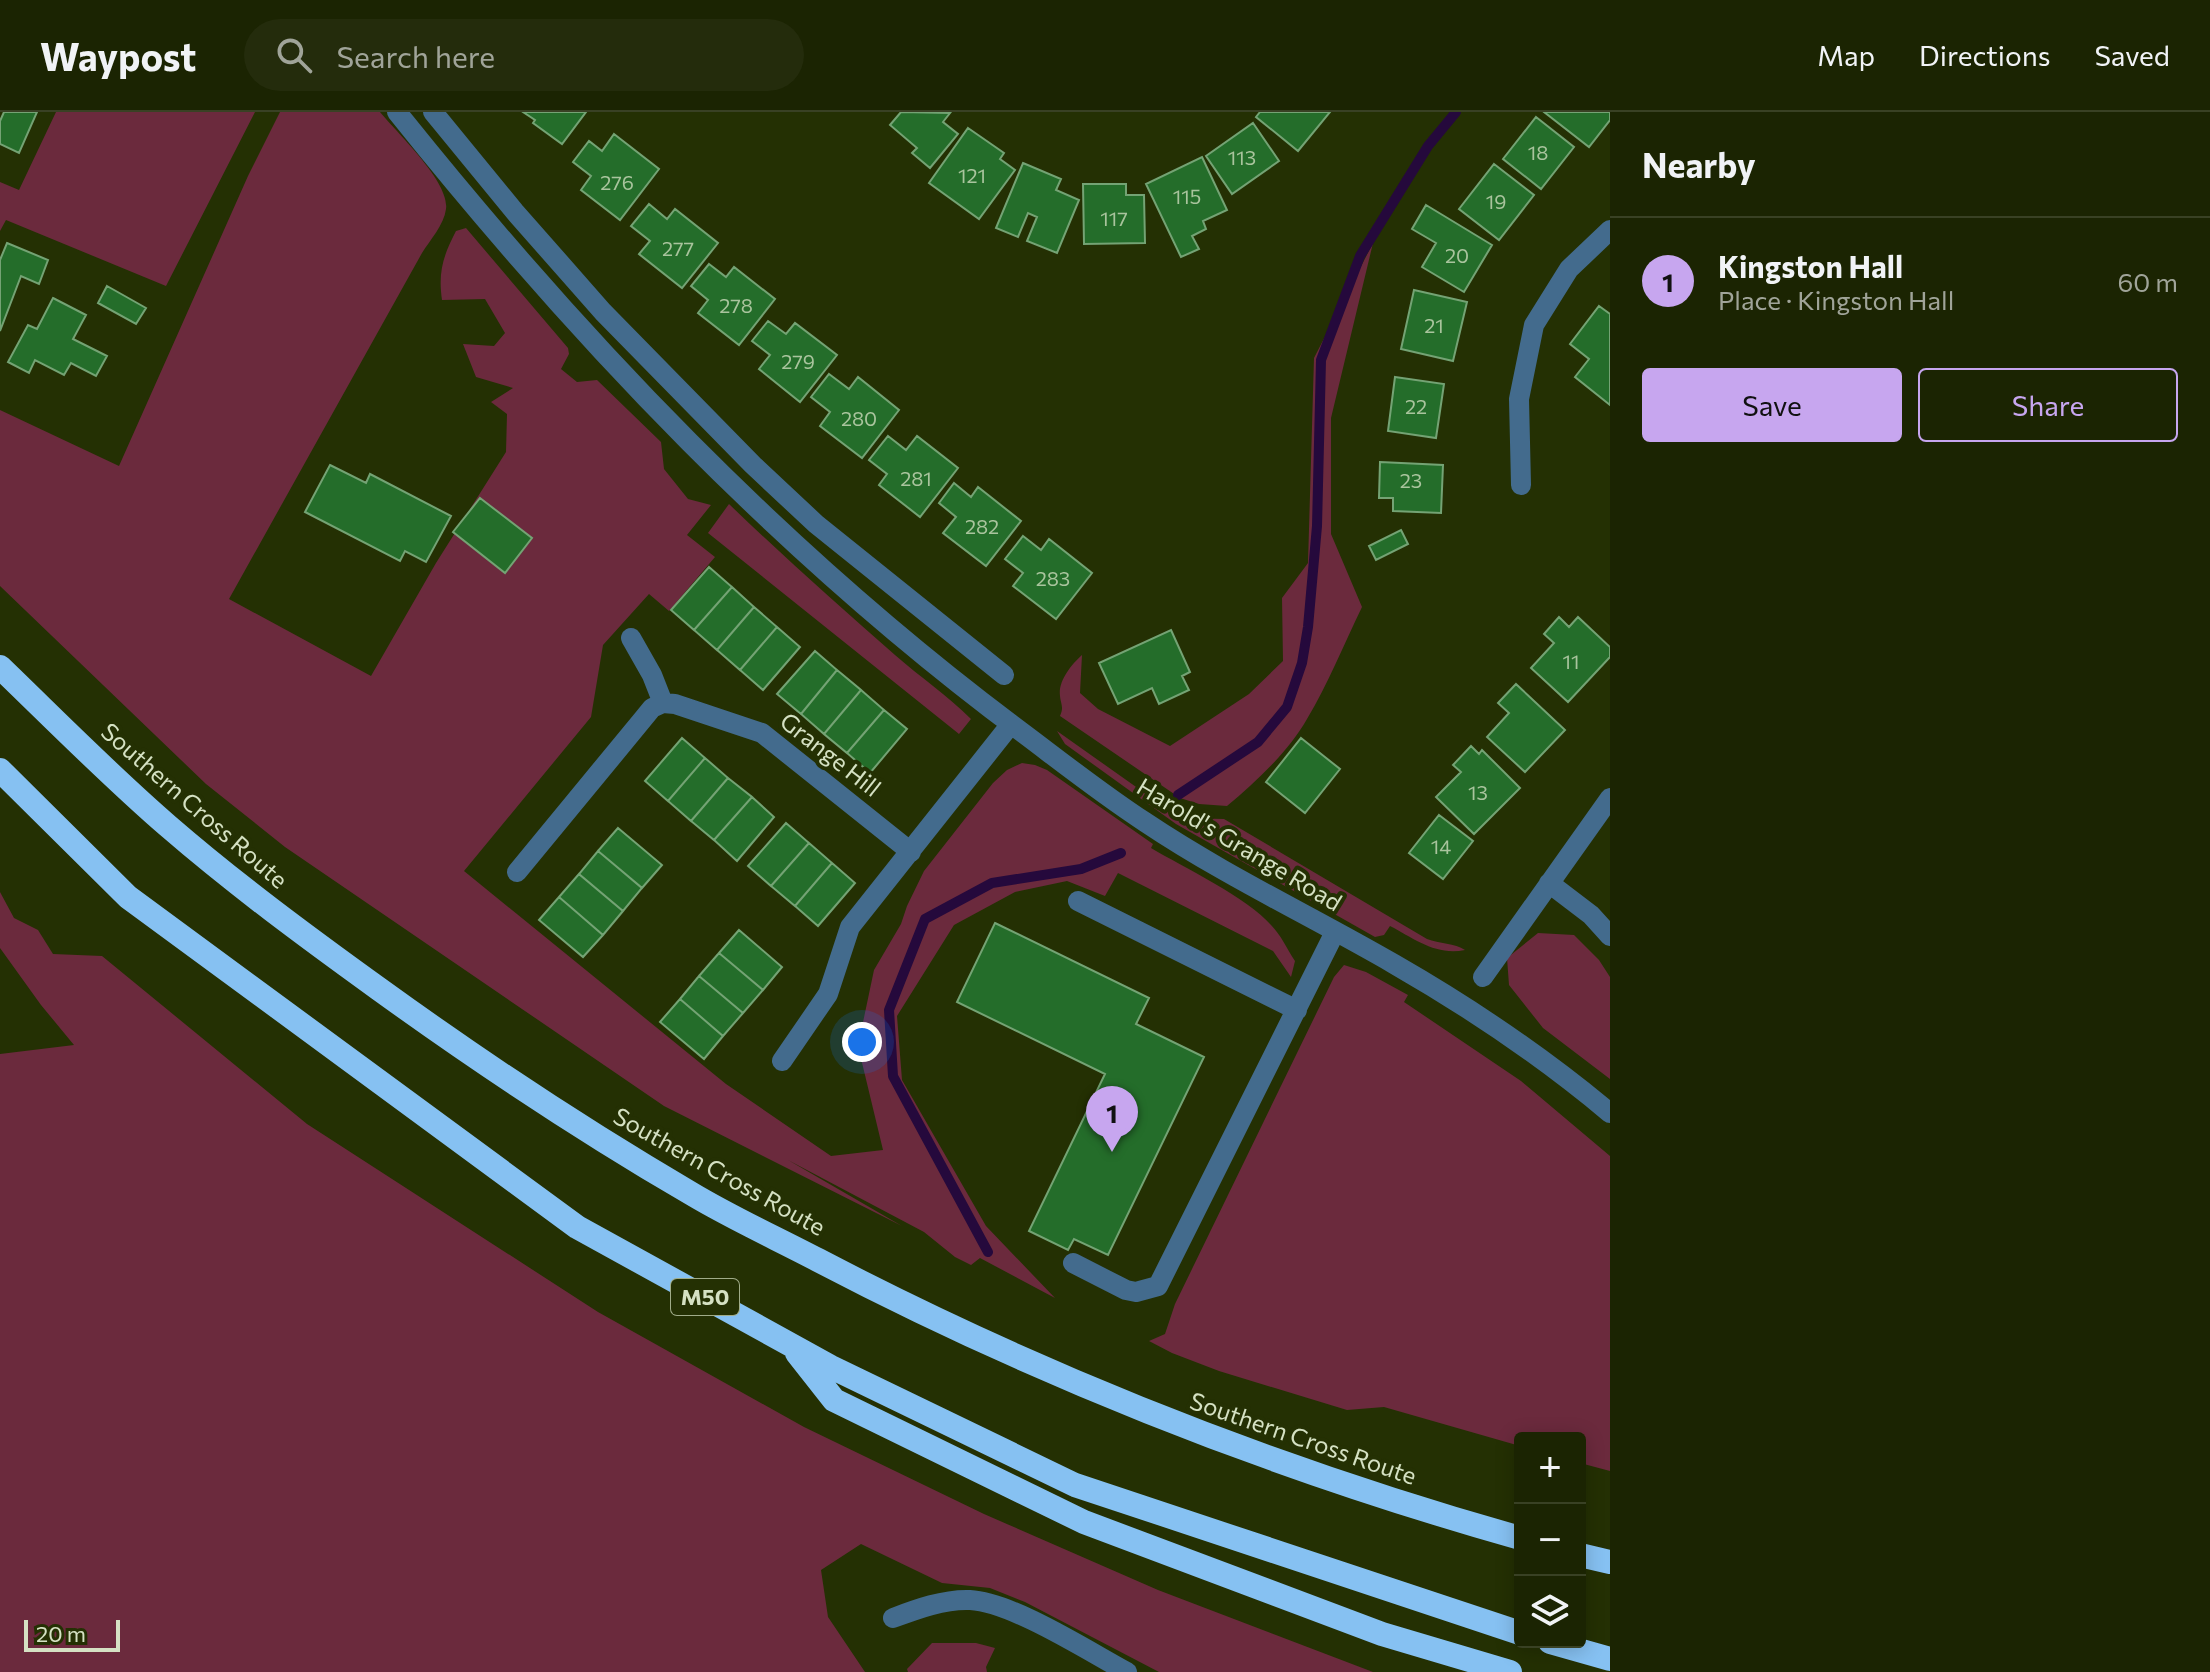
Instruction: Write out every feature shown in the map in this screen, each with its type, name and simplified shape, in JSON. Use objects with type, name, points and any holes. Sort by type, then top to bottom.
[{"type":"highway","name":"Southern Cross Route","points":[[0,667],[166,825],[280,918],[441,1034],[694,1196],[915,1311],[1057,1376],[1213,1439],[1409,1506],[1514,1536]]},
{"type":"highway","name":"M50","points":[[0,770],[128,897],[577,1227],[831,1367],[1075,1485],[1514,1631]]},
{"type":"highway","points":[[790,1344],[834,1400],[1084,1522],[1382,1634],[1510,1672]]},
{"type":"highway","points":[[1586,1556],[1610,1562]]},
{"type":"highway","points":[[1571,1648],[1610,1659]]},
{"type":"street","name":"Harold's Grange Road","points":[[397,112],[493,231],[615,366],[733,486],[857,600],[1011,724],[1145,823],[1463,1006],[1546,1062],[1610,1113]]},
{"type":"street","points":[[433,112],[515,212],[635,347],[753,465],[816,524],[1004,675]]},
{"type":"street","points":[[493,231],[515,212]]},
{"type":"street","points":[[1521,485],[1519,399],[1534,325],[1569,269],[1610,230]]},
{"type":"street","points":[[615,366],[635,347]]},
{"type":"street","points":[[733,486],[753,465]]},
{"type":"street","points":[[857,600],[878,575]]},
{"type":"street","points":[[517,872],[652,708],[663,703],[652,675],[631,638]]},
{"type":"street","name":"Grange Hill","points":[[663,703],[675,704],[762,733],[911,852]]},
{"type":"street","points":[[782,1061],[828,994],[850,927],[1011,724]]},
{"type":"street","points":[[1483,977],[1610,798]]},
{"type":"street","points":[[1549,883],[1591,915],[1610,936]]},
{"type":"street","points":[[1078,901],[1297,1010]]},
{"type":"street","points":[[1073,1263],[1126,1290],[1136,1292],[1158,1286],[1335,932]]},
{"type":"street","points":[[893,1618],[921,1607],[971,1600],[1010,1610],[1127,1672]]},
{"type":"shaded area","points":[[56,112],[255,112],[166,286],[6,220],[0,231],[0,182],[19,190]]},
{"type":"shaded area","points":[[280,112],[380,112],[440,185],[446,209],[440,227],[422,253],[229,599],[371,676],[436,563],[506,452],[507,414],[491,402],[513,388],[476,377],[463,344],[494,346],[505,333],[485,299],[442,300],[441,272],[445,256],[456,231],[466,228],[568,348],[569,354],[561,369],[577,382],[597,380],[661,442],[664,469],[688,499],[711,505],[687,535],[715,557],[669,611],[649,594],[603,645],[591,717],[464,871],[726,1084],[831,1156],[883,1150],[858,1046],[874,970],[901,924],[924,871],[993,783],[1007,770],[1022,763],[1047,770],[1153,844],[1151,848],[1247,904],[1281,938],[1295,961],[1291,977],[1273,951],[1118,873],[1105,896],[1067,881],[1015,892],[954,925],[897,1016],[902,1080],[986,1226],[1055,1298],[980,1258],[971,1265],[955,1257],[924,1232],[788,1160],[902,1226],[664,1106],[285,847],[206,784],[0,586],[0,410],[119,466],[248,176]]},
{"type":"shaded area","points":[[1373,243],[1331,418],[1331,534],[1362,607],[1307,719],[1271,766],[1227,806],[1199,804],[1180,798],[1060,716],[1063,679],[1082,655],[1080,693],[1098,709],[1170,746],[1249,694],[1283,661],[1282,598],[1308,563],[1314,358]]},
{"type":"shaded area","points":[[729,504],[853,618],[971,719],[959,734],[708,533]]},
{"type":"shaded area","points":[[1057,731],[1180,818],[1224,819],[1427,939],[1465,950],[1435,948],[1390,926],[1384,935],[1375,937],[1176,824],[1065,744]]},
{"type":"shaded area","points":[[0,892],[14,918],[38,930],[53,954],[102,956],[307,1124],[598,1312],[804,1427],[984,1514],[1158,1590],[1373,1672],[1159,1672],[1025,1602],[990,1588],[942,1583],[861,1544],[821,1570],[828,1617],[865,1672],[0,1672],[0,1054],[74,1045],[0,948]]},
{"type":"shaded area","points":[[1538,933],[1574,935],[1599,960],[1610,977],[1610,1079],[1543,1028],[1509,985],[1507,958]]},
{"type":"shaded area","points":[[1344,965],[1366,972],[1408,995],[1404,1002],[1521,1081],[1610,1156],[1610,1471],[1586,1465],[1586,1432],[1514,1432],[1514,1444],[1384,1407],[1347,1410],[1219,1371],[1149,1341],[1165,1334],[1175,1304],[1334,977]]},
{"type":"shaded area","points":[[932,1643],[976,1643],[995,1648],[986,1667],[987,1672],[908,1672],[907,1669]]},
{"type":"building","points":[[4,112],[37,112],[19,153],[0,144],[0,121]]},
{"type":"building","points":[[523,112],[586,112],[562,144]]},
{"type":"building","points":[[901,112],[950,113],[943,122],[958,134],[930,168],[912,153],[917,148],[890,125]]},
{"type":"building","points":[[1260,112],[1330,112],[1298,151],[1256,117]]},
{"type":"building","points":[[1544,112],[1610,112],[1610,120],[1589,147]]},
{"type":"building","points":[[1536,117],[1574,147],[1541,189],[1503,159]]},
{"type":"building","points":[[1253,123],[1279,161],[1232,194],[1206,156]]},
{"type":"building","points":[[968,128],[1004,153],[1000,159],[1015,170],[979,219],[929,183]]},
{"type":"building","points":[[614,134],[659,169],[620,220],[581,190],[591,176],[573,162],[589,141],[602,151]]},
{"type":"building","points":[[1202,157],[1227,210],[1203,221],[1206,229],[1192,236],[1199,249],[1181,257],[1146,184]]},
{"type":"building","points":[[1023,163],[1061,179],[1056,190],[1079,200],[1057,253],[1027,241],[1037,217],[1028,213],[1018,237],[996,228]]},
{"type":"building","points":[[1494,164],[1534,195],[1499,240],[1459,209]]},
{"type":"building","points":[[1083,184],[1126,184],[1126,195],[1144,195],[1145,243],[1084,244]]},
{"type":"building","points":[[649,204],[667,219],[675,209],[718,243],[682,288],[639,254],[650,241],[631,226]]},
{"type":"building","points":[[1426,205],[1492,245],[1464,292],[1422,267],[1436,243],[1412,229]]},
{"type":"building","points":[[7,243],[48,260],[39,284],[21,276],[0,331],[0,260]]},
{"type":"building","points":[[709,264],[726,277],[734,267],[775,299],[739,345],[698,313],[708,300],[691,286]]},
{"type":"building","points":[[107,286],[146,308],[136,324],[98,303]]},
{"type":"building","points":[[1414,290],[1467,302],[1453,361],[1401,349]]},
{"type":"building","points":[[53,298],[86,315],[73,339],[107,356],[96,376],[71,363],[64,375],[35,360],[29,373],[8,362],[28,325],[37,329]]},
{"type":"building","points":[[1599,306],[1610,314],[1610,405],[1575,377],[1589,359],[1570,344]]},
{"type":"building","points":[[768,321],[786,334],[795,323],[837,355],[800,402],[759,369],[770,355],[752,341]]},
{"type":"building","points":[[829,374],[849,389],[858,377],[899,410],[862,458],[820,426],[830,412],[811,397]]},
{"type":"building","points":[[1395,377],[1444,384],[1436,438],[1388,431]]},
{"type":"building","points":[[888,436],[906,450],[917,436],[958,468],[920,517],[879,485],[887,474],[869,460]]},
{"type":"building","points":[[1380,462],[1443,465],[1441,513],[1393,511],[1393,498],[1379,498]]},
{"type":"building","points":[[330,465],[366,483],[370,474],[451,516],[426,562],[405,551],[400,561],[305,512]]},
{"type":"building","points":[[954,483],[971,497],[978,487],[1021,521],[986,566],[943,533],[956,517],[939,503]]},
{"type":"building","points":[[480,498],[532,538],[505,573],[453,532]]},
{"type":"building","points":[[1401,530],[1408,544],[1376,560],[1369,546]]},
{"type":"building","points":[[1023,536],[1041,550],[1049,539],[1092,573],[1056,619],[1013,586],[1023,573],[1005,559]]},
{"type":"building","points":[[709,567],[732,587],[694,630],[671,610]]},
{"type":"building","points":[[732,587],[754,607],[717,650],[694,630]]},
{"type":"building","points":[[754,607],[777,627],[740,670],[717,650]]},
{"type":"building","points":[[1559,617],[1569,627],[1578,617],[1610,647],[1610,657],[1568,702],[1531,668],[1554,643],[1544,634]]},
{"type":"building","points":[[777,627],[800,647],[763,690],[740,670]]},
{"type":"building","points":[[1171,630],[1190,672],[1182,676],[1189,690],[1159,704],[1152,688],[1118,704],[1099,663]]},
{"type":"building","points":[[815,651],[837,670],[801,714],[777,694]]},
{"type":"building","points":[[837,670],[861,690],[824,734],[801,714]]},
{"type":"building","points":[[1516,684],[1565,730],[1525,772],[1487,737],[1509,713],[1498,703]]},
{"type":"building","points":[[861,690],[884,710],[847,753],[824,734]]},
{"type":"building","points":[[884,710],[907,729],[870,773],[847,753]]},
{"type":"building","points":[[682,738],[705,758],[668,801],[645,781]]},
{"type":"building","points":[[1301,738],[1340,769],[1305,813],[1266,782]]},
{"type":"building","points":[[1471,746],[1479,754],[1482,750],[1520,788],[1474,834],[1436,797],[1461,772],[1453,765]]},
{"type":"building","points":[[705,758],[728,778],[691,821],[668,801]]},
{"type":"building","points":[[728,778],[752,797],[714,840],[691,821]]},
{"type":"building","points":[[752,797],[774,817],[737,861],[714,840]]},
{"type":"building","points":[[1439,815],[1473,841],[1443,879],[1409,853]]},
{"type":"building","points":[[786,823],[809,843],[771,886],[748,866]]},
{"type":"building","points":[[618,828],[662,865],[642,888],[598,851]]},
{"type":"building","points":[[809,843],[832,863],[795,906],[771,886]]},
{"type":"building","points":[[598,851],[642,888],[623,911],[579,874]]},
{"type":"building","points":[[832,863],[855,883],[818,926],[795,906]]},
{"type":"building","points":[[579,874],[623,911],[603,935],[559,897]]},
{"type":"building","points":[[559,897],[603,935],[583,957],[539,920]]},
{"type":"building","points":[[995,923],[1149,998],[1136,1024],[1204,1057],[1108,1255],[1074,1239],[1068,1250],[1029,1231],[1105,1074],[957,1002]]},
{"type":"building","points":[[739,930],[782,967],[763,990],[719,953]]},
{"type":"building","points":[[719,953],[763,990],[743,1013],[699,976]]},
{"type":"building","points":[[699,976],[743,1013],[723,1036],[680,999]]},
{"type":"building","points":[[680,999],[723,1036],[704,1059],[660,1022]]},
{"type":"waterway","points":[[1178,795],[1258,742],[1287,707],[1302,663],[1308,627],[1317,526],[1321,360],[1360,256],[1428,146],[1456,112]]},
{"type":"waterway","points":[[988,1252],[893,1076],[889,1010],[925,919],[992,883],[1081,869],[1121,853]]},
{"type":"place","name":"Kingston Hall","points":[[1112,1152]]}]
